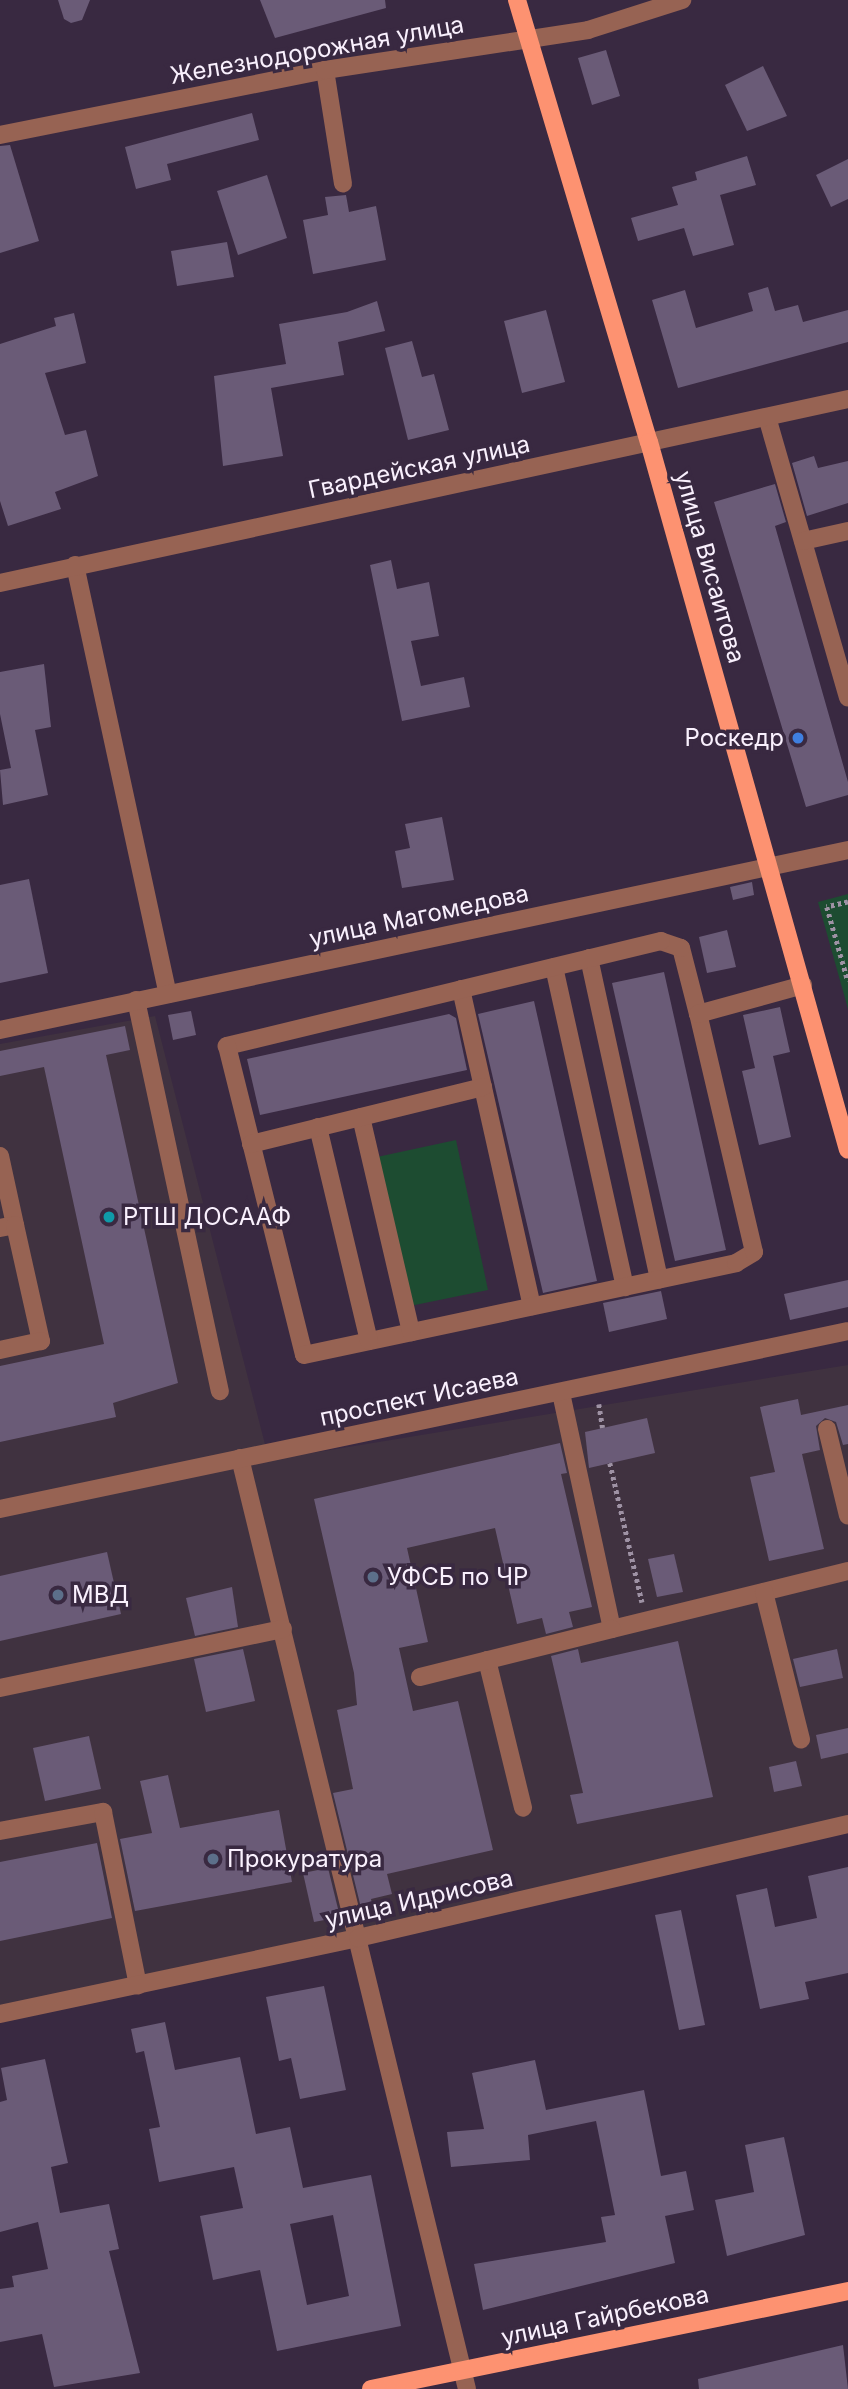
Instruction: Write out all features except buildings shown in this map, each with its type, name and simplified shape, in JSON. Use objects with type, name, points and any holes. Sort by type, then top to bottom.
[{"type":"main road","name":"улица Висаитова","points":[[517,0],[649,442],[848,1150]]},
{"type":"main road","name":"улица Гайрбекова","points":[[371,2389],[848,2291]]},
{"type":"street","name":"Железнодорожная улица","points":[[0,135],[325,70],[588,30],[682,0]]},
{"type":"street","points":[[325,70],[343,184]]},
{"type":"street","name":"Гвардейская улица","points":[[1,581],[848,399]]},
{"type":"street","points":[[767,417],[848,698]]},
{"type":"street","points":[[803,541],[848,531]]},
{"type":"street","points":[[75,565],[168,994]]},
{"type":"street","name":"улица Магомедова","points":[[0,1030],[769,864],[848,850]]},
{"type":"street","points":[[661,941],[681,948],[754,1252],[736,1263],[304,1355],[227,1046],[554,967],[661,941]]},
{"type":"street","points":[[589,958],[659,1279]]},
{"type":"street","points":[[554,967],[625,1287]]},
{"type":"street","points":[[698,1014],[803,985]]},
{"type":"street","points":[[461,989],[532,1306]]},
{"type":"street","points":[[136,1000],[220,1391]]},
{"type":"street","points":[[251,1144],[483,1087]]},
{"type":"street","points":[[360,1117],[411,1332]]},
{"type":"street","points":[[318,1128],[369,1341]]},
{"type":"street","points":[[0,1156],[8,1227],[41,1341],[0,1350]]},
{"type":"street","name":"проспект Исаева","points":[[0,1509],[848,1331]]},
{"type":"street","points":[[561,1392],[612,1629]]},
{"type":"street","points":[[827,1429],[848,1516]]},
{"type":"street","points":[[240,1458],[351,1902],[467,2389]]},
{"type":"street","points":[[420,1677],[848,1571]]},
{"type":"street","points":[[764,1592],[801,1739]]},
{"type":"street","points":[[0,1688],[283,1629]]},
{"type":"street","points":[[487,1660],[523,1808]]},
{"type":"street","points":[[0,1831],[103,1812],[138,1985]]},
{"type":"street","name":"улица Идрисова","points":[[0,2014],[359,1938],[848,1824]]},
{"type":"path","points":[[848,902],[827,907],[848,981]]},
{"type":"path","points":[[842,959],[848,957]]},
{"type":"path","points":[[610,1463],[646,1621]]},
{"type":"shaded area","points":[[155,1016],[269,1460],[848,1365],[848,1828],[0,2016],[0,1044]]},
{"type":"green space","points":[[848,894],[848,1009],[818,902]]},
{"type":"green space","points":[[456,1140],[488,1290],[410,1306],[377,1157]]},
{"type":"place","name":"Роскедр","points":[[798,738]]},
{"type":"place","name":"РТШ ДОСААФ","points":[[109,1217]]},
{"type":"place","name":"УФСБ по ЧР","points":[[373,1577]]},
{"type":"place","name":"МВД","points":[[58,1595]]},
{"type":"place","name":"Прокуратура","points":[[213,1859]]}]
